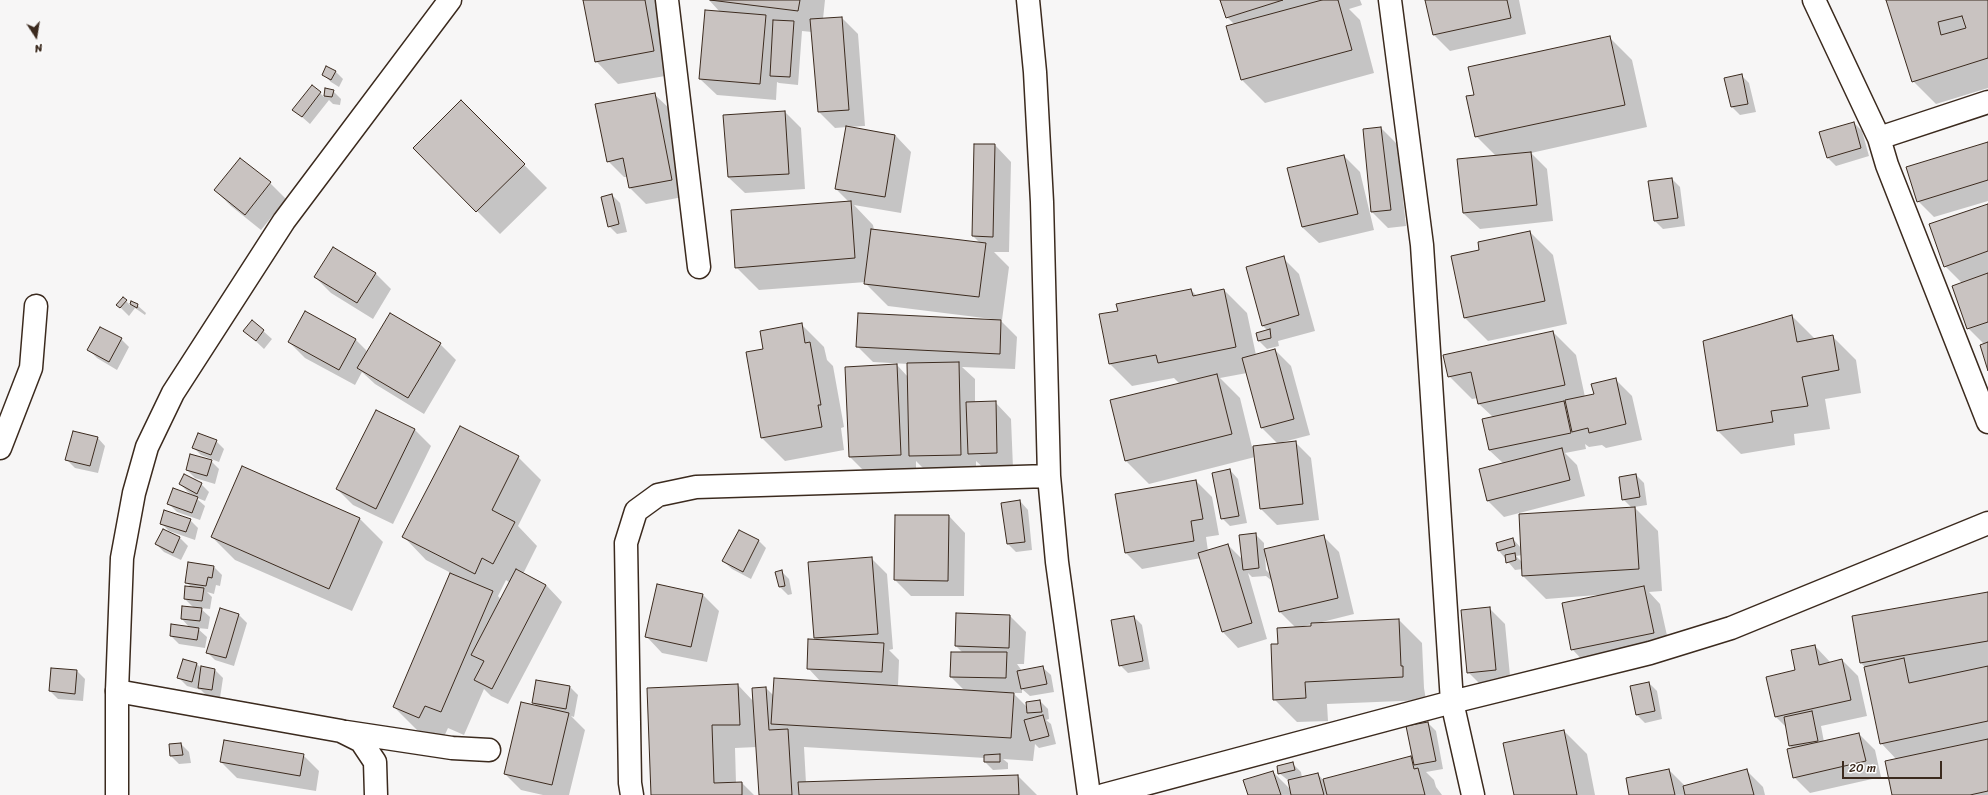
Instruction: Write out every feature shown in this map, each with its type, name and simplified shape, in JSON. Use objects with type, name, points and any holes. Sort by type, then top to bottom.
[{"type":"street","points":[[117,795],[117,691],[122,558],[134,494],[148,447],[173,393],[284,221],[450,0]]},
{"type":"street","points":[[667,0],[699,268]]},
{"type":"street","points":[[1028,0],[1035,72],[1042,202],[1049,476],[1057,562],[1089,795]]},
{"type":"street","points":[[1390,0],[1422,245],[1452,702],[1473,795]]},
{"type":"street","points":[[1814,0],[1879,138],[1890,172],[1988,422]]},
{"type":"street","points":[[1879,138],[1988,102]]},
{"type":"street","points":[[0,448],[31,368],[36,306]]},
{"type":"street","points":[[632,795],[630,783],[626,544],[636,511],[658,495],[696,487],[1049,476]]},
{"type":"street","points":[[1104,795],[1452,702],[1650,654],[1731,628],[1988,523]]},
{"type":"street","points":[[117,691],[341,731],[452,748],[489,750]]},
{"type":"street","points":[[341,731],[361,741],[375,762],[376,795]]},
{"type":"building","points":[[583,0],[645,0],[654,51],[595,62]]},
{"type":"building","points":[[710,0],[800,0],[798,11]]},
{"type":"building","points":[[1220,0],[1283,0],[1226,18]]},
{"type":"building","points":[[1322,0],[1338,0],[1352,50],[1241,80],[1226,26]]},
{"type":"building","points":[[1425,0],[1507,0],[1511,18],[1433,35]]},
{"type":"building","points":[[1886,0],[1988,0],[1988,58],[1912,82]],"holes":[[[1962,16],[1966,28],[1941,35],[1938,22]]]},
{"type":"building","points":[[705,10],[766,15],[760,84],[699,79]]},
{"type":"building","points":[[842,17],[849,110],[818,112],[810,19]]},
{"type":"building","points":[[773,20],[794,21],[790,77],[770,76]]},
{"type":"building","points":[[1610,36],[1625,105],[1475,137],[1466,96],[1474,95],[1468,67]]},
{"type":"building","points":[[326,66],[336,71],[331,80],[322,75]]},
{"type":"building","points":[[1742,74],[1748,104],[1731,107],[1724,78]]},
{"type":"building","points":[[312,85],[321,92],[302,117],[292,110]]},
{"type":"building","points":[[325,88],[334,90],[332,97],[324,96]]},
{"type":"building","points":[[655,93],[672,180],[629,188],[623,158],[607,162],[595,104]]},
{"type":"building","points":[[461,100],[525,164],[476,212],[413,148]]},
{"type":"building","points":[[785,111],[789,174],[728,177],[723,115]]},
{"type":"building","points":[[1854,122],[1861,148],[1827,158],[1819,132]]},
{"type":"building","points":[[846,126],[895,135],[885,197],[835,189]]},
{"type":"building","points":[[1381,127],[1391,210],[1371,212],[1363,129]]},
{"type":"building","points":[[1988,142],[1988,180],[1917,202],[1906,167]]},
{"type":"building","points":[[974,144],[995,144],[993,237],[972,236]]},
{"type":"building","points":[[1531,152],[1537,205],[1463,213],[1457,159]]},
{"type":"building","points":[[1344,155],[1358,214],[1302,227],[1287,168]]},
{"type":"building","points":[[240,158],[271,182],[245,215],[214,190]]},
{"type":"building","points":[[1672,178],[1678,218],[1654,221],[1648,181]]},
{"type":"building","points":[[612,194],[619,224],[608,227],[601,197]]},
{"type":"building","points":[[851,201],[855,258],[735,268],[731,210]]},
{"type":"building","points":[[1988,204],[1988,251],[1944,267],[1929,224]]},
{"type":"building","points":[[871,229],[986,243],[979,297],[864,284]]},
{"type":"building","points":[[1530,231],[1545,301],[1464,318],[1451,256],[1479,250],[1478,242]]},
{"type":"building","points":[[333,247],[376,273],[357,303],[314,277]]},
{"type":"building","points":[[1284,256],[1299,315],[1262,326],[1246,267]]},
{"type":"building","points":[[1988,273],[1988,322],[1967,329],[1952,286]]},
{"type":"building","points":[[1191,289],[1193,296],[1224,289],[1236,347],[1158,363],[1156,355],[1109,364],[1099,314],[1118,311],[1116,304]]},
{"type":"building","points":[[123,297],[127,300],[120,308],[116,305]]},
{"type":"building","points":[[131,301],[138,304],[137,308],[130,304]]},
{"type":"building","points":[[305,311],[356,339],[339,370],[288,342]]},
{"type":"building","points":[[390,313],[441,343],[408,398],[357,368]]},
{"type":"building","points":[[858,313],[1001,320],[1000,354],[856,347]]},
{"type":"building","points":[[1792,315],[1797,342],[1833,335],[1839,370],[1802,377],[1808,406],[1771,411],[1773,422],[1717,431],[1703,341]]},
{"type":"building","points":[[252,320],[264,330],[256,341],[243,331]]},
{"type":"building","points":[[802,323],[805,343],[810,342],[821,405],[818,405],[822,427],[761,438],[746,352],[763,349],[760,331]]},
{"type":"building","points":[[100,327],[122,338],[109,362],[87,350]]},
{"type":"building","points":[[1270,329],[1271,338],[1258,341],[1256,333]]},
{"type":"building","points":[[1553,331],[1565,385],[1478,404],[1471,372],[1448,377],[1443,355]]},
{"type":"building","points":[[1988,342],[1988,371],[1980,345]]},
{"type":"building","points":[[1275,349],[1294,419],[1261,428],[1242,358]]},
{"type":"building","points":[[959,362],[961,455],[909,456],[907,363]]},
{"type":"building","points":[[897,364],[901,455],[849,457],[845,367]]},
{"type":"building","points":[[1217,374],[1232,434],[1125,461],[1110,400]]},
{"type":"building","points":[[1616,378],[1626,424],[1589,433],[1588,428],[1572,432],[1565,400],[1594,394],[1591,384]]},
{"type":"building","points":[[996,401],[997,453],[968,454],[966,402]]},
{"type":"building","points":[[1564,401],[1571,433],[1489,450],[1482,419]]},
{"type":"building","points":[[376,410],[415,429],[376,509],[336,489]]},
{"type":"building","points":[[460,426],[519,456],[492,510],[515,522],[493,564],[482,558],[475,574],[402,537]]},
{"type":"building","points":[[73,431],[98,437],[90,466],[65,460]]},
{"type":"building","points":[[198,433],[217,440],[211,455],[192,448]]},
{"type":"building","points":[[1296,441],[1303,504],[1260,509],[1253,446]]},
{"type":"building","points":[[1562,448],[1570,480],[1487,501],[1479,469]]},
{"type":"building","points":[[190,454],[212,460],[207,476],[186,470]]},
{"type":"building","points":[[242,466],[360,518],[329,589],[211,537]]},
{"type":"building","points":[[1230,469],[1239,516],[1221,519],[1212,473]]},
{"type":"building","points":[[184,474],[202,483],[197,494],[179,484]]},
{"type":"building","points":[[1636,474],[1640,497],[1622,500],[1619,477]]},
{"type":"building","points":[[1196,480],[1203,519],[1191,521],[1194,541],[1125,553],[1115,494]]},
{"type":"building","points":[[173,488],[198,497],[192,513],[167,504]]},
{"type":"building","points":[[1020,500],[1025,542],[1007,544],[1001,503]]},
{"type":"building","points":[[1635,507],[1639,569],[1522,576],[1519,514]]},
{"type":"building","points":[[164,510],[191,519],[186,532],[160,524]]},
{"type":"building","points":[[895,515],[949,515],[948,581],[894,580]]},
{"type":"building","points":[[163,529],[180,537],[173,553],[155,544]]},
{"type":"building","points":[[739,530],[759,540],[743,572],[722,561]]},
{"type":"building","points":[[1256,533],[1259,568],[1243,570],[1239,535]]},
{"type":"building","points":[[1324,535],[1338,598],[1279,612],[1264,549]]},
{"type":"building","points":[[1513,538],[1515,546],[1498,551],[1496,543]]},
{"type":"building","points":[[1228,544],[1252,623],[1222,632],[1198,553]]},
{"type":"building","points":[[1515,553],[1516,560],[1506,563],[1505,555]]},
{"type":"building","points":[[872,557],[878,634],[814,638],[808,562]]},
{"type":"building","points":[[188,562],[214,566],[212,578],[208,577],[206,586],[185,583]]},
{"type":"building","points":[[516,569],[546,585],[492,689],[474,680],[484,661],[471,655]]},
{"type":"building","points":[[782,570],[785,586],[779,587],[775,572]]},
{"type":"building","points":[[450,573],[493,591],[441,712],[425,706],[419,718],[393,707]]},
{"type":"building","points":[[657,584],[703,594],[691,647],[645,637]]},
{"type":"building","points":[[185,586],[204,588],[202,601],[184,599]]},
{"type":"building","points":[[1644,586],[1654,633],[1571,650],[1562,603]]},
{"type":"building","points":[[1988,592],[1988,641],[1860,663],[1852,616]]},
{"type":"building","points":[[182,606],[202,608],[200,621],[181,619]]},
{"type":"building","points":[[1490,607],[1496,670],[1467,673],[1461,610]]},
{"type":"building","points":[[220,608],[239,614],[226,658],[206,653]]},
{"type":"building","points":[[956,613],[1010,615],[1009,648],[955,646]]},
{"type":"building","points":[[1134,616],[1143,661],[1119,666],[1111,620]]},
{"type":"building","points":[[1399,619],[1401,666],[1403,666],[1403,677],[1305,682],[1306,698],[1273,700],[1271,644],[1278,644],[1277,628],[1311,626],[1311,623]]},
{"type":"building","points":[[171,624],[199,628],[197,640],[170,636]]},
{"type":"building","points":[[808,639],[884,643],[882,672],[807,669]]},
{"type":"building","points":[[1815,645],[1819,665],[1842,659],[1851,700],[1775,717],[1766,677],[1795,670],[1791,650]]},
{"type":"building","points":[[951,652],[1007,652],[1006,678],[950,677]]},
{"type":"building","points":[[1904,658],[1909,683],[1988,666],[1988,721],[1880,744],[1864,667]]},
{"type":"building","points":[[183,659],[197,663],[192,682],[177,678]]},
{"type":"building","points":[[201,666],[215,669],[212,690],[198,688]]},
{"type":"building","points":[[1043,666],[1047,684],[1021,689],[1017,671]]},
{"type":"building","points":[[51,668],[77,670],[75,694],[49,691]]},
{"type":"building","points":[[774,678],[1014,693],[1011,738],[771,724]]},
{"type":"building","points":[[536,680],[570,686],[566,709],[532,703]]},
{"type":"building","points":[[1649,682],[1655,711],[1636,715],[1630,686]]},
{"type":"building","points":[[738,684],[740,725],[712,725],[714,783],[742,782],[742,795],[651,795],[647,688]]},
{"type":"building","points":[[766,687],[769,730],[788,729],[792,795],[759,795],[752,688]]},
{"type":"building","points":[[1040,700],[1042,712],[1027,713],[1026,702]]},
{"type":"building","points":[[521,702],[569,713],[552,785],[504,774]]},
{"type":"building","points":[[1812,711],[1818,741],[1789,746],[1784,717]]},
{"type":"building","points":[[1043,715],[1049,736],[1030,741],[1024,720]]},
{"type":"building","points":[[1428,722],[1436,761],[1414,765],[1406,726]]},
{"type":"building","points":[[1564,730],[1577,795],[1514,795],[1503,743]]},
{"type":"building","points":[[1859,733],[1866,761],[1793,778],[1787,749]]},
{"type":"building","points":[[1988,739],[1988,791],[1970,795],[1892,795],[1885,761]]},
{"type":"building","points":[[224,740],[304,754],[300,776],[220,762]]},
{"type":"building","points":[[181,743],[183,755],[170,756],[169,744]]},
{"type":"building","points":[[1000,754],[1000,762],[984,762],[984,755]]},
{"type":"building","points":[[1411,756],[1414,769],[1418,768],[1425,795],[1327,795],[1323,779]]},
{"type":"building","points":[[1293,762],[1295,770],[1278,774],[1277,766]]},
{"type":"building","points":[[1669,769],[1675,795],[1629,795],[1626,778]]},
{"type":"building","points":[[1747,769],[1754,795],[1685,795],[1683,786]]},
{"type":"building","points":[[1273,771],[1281,795],[1248,795],[1243,780]]},
{"type":"building","points":[[1318,773],[1324,795],[1291,795],[1288,780]]},
{"type":"building","points":[[1018,775],[1019,795],[799,795],[798,782]]}]
